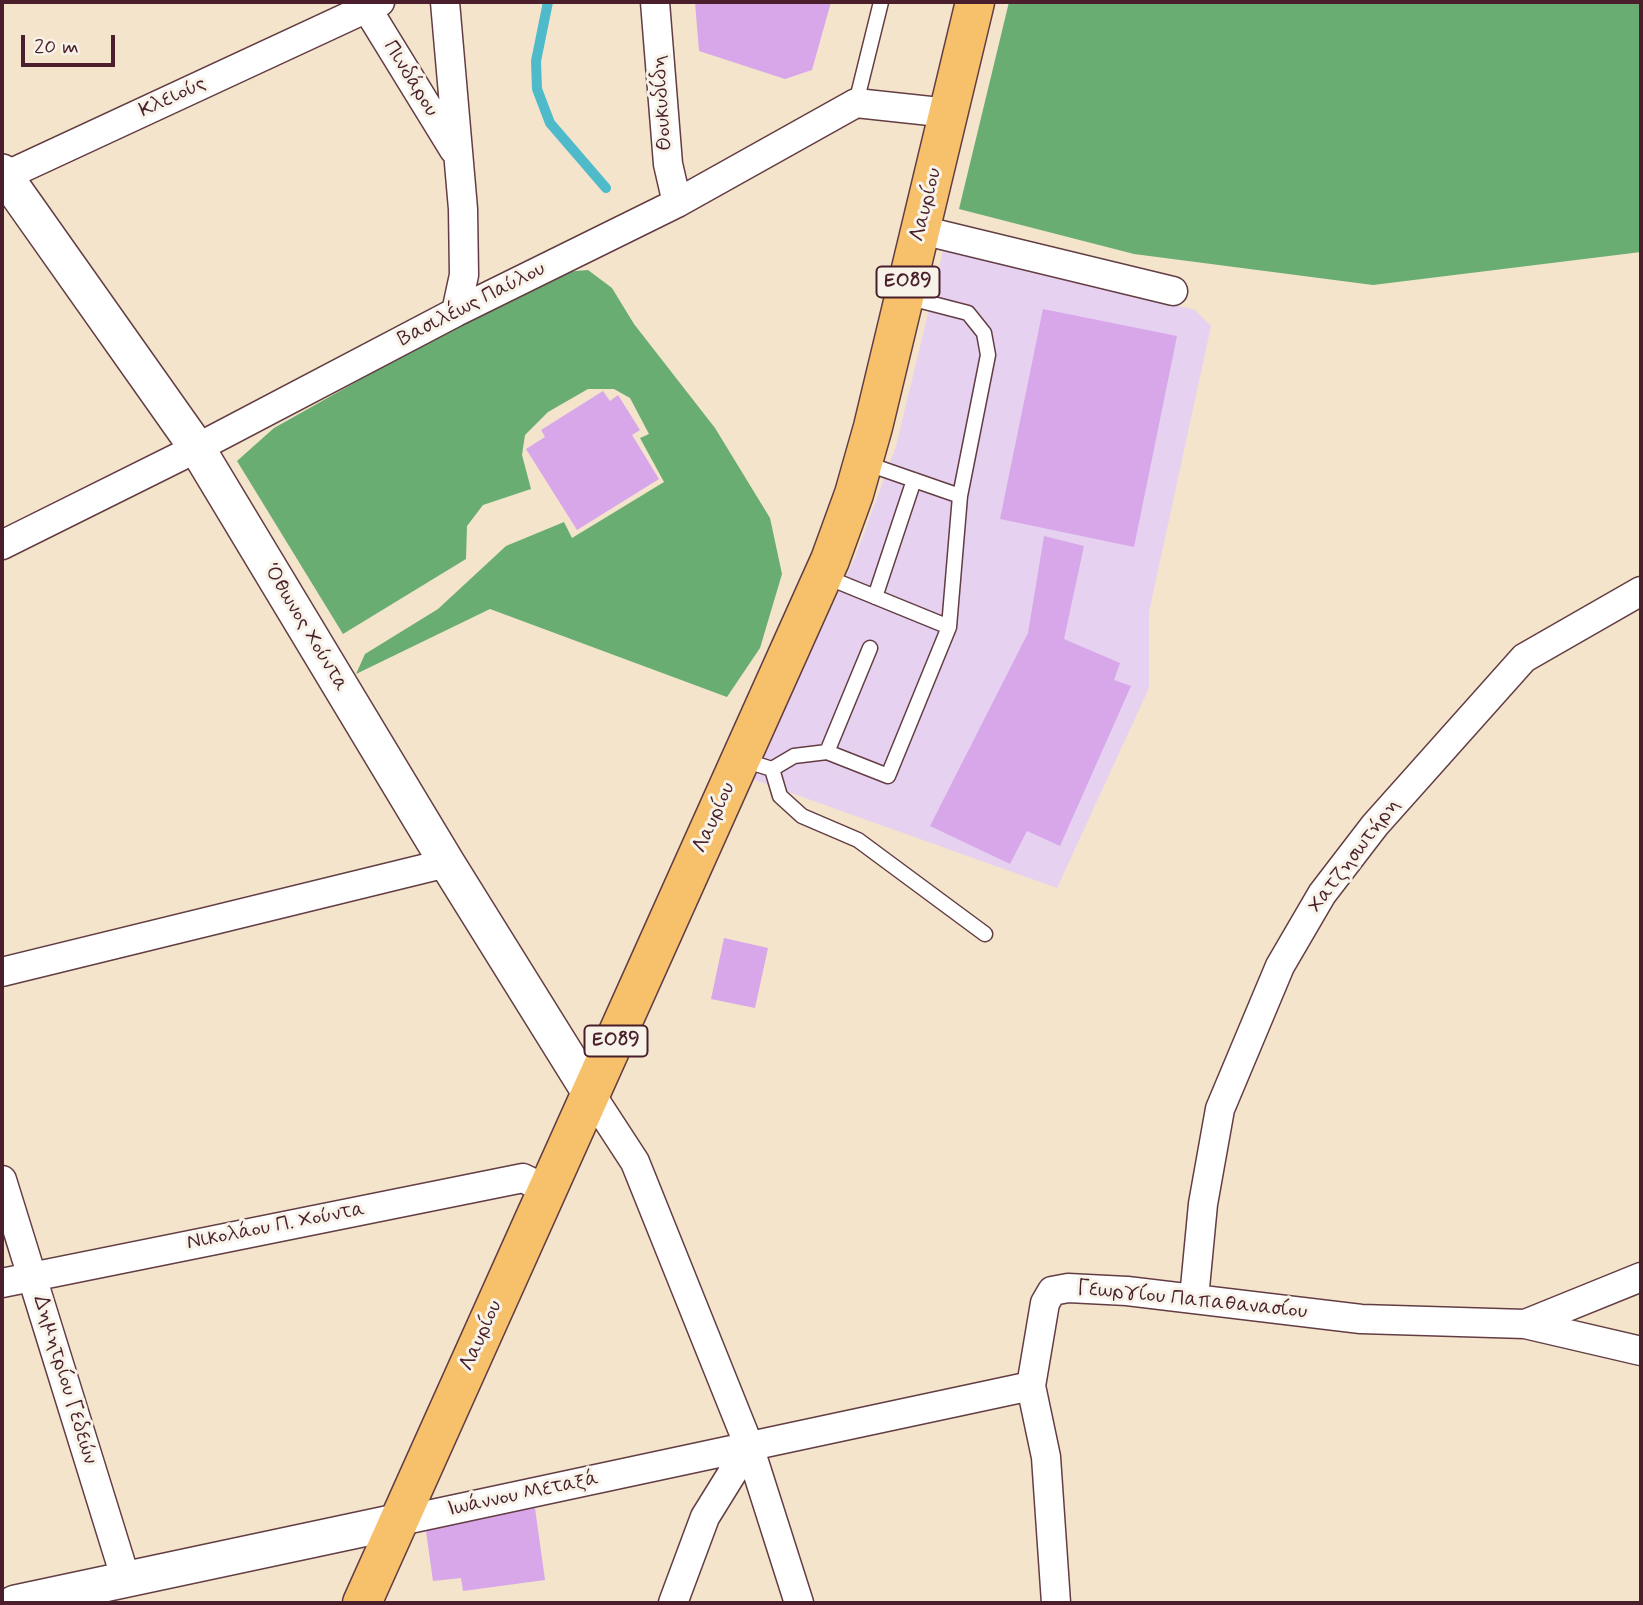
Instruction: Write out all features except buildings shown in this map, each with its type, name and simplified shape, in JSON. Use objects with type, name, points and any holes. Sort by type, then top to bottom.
[{"type":"main road","name":"Λαυρίου","points":[[362,1603],[547,1190],[756,764],[863,462],[975,2]]},
{"type":"street","points":[[445,2],[463,209],[464,275],[456,312]]},
{"type":"street","name":"Θουκυδίδη","points":[[655,2],[668,164],[677,204]]},
{"type":"street","name":"Πινδάρου","points":[[370,4],[457,155]]},
{"type":"street","name":"Κλειούς","points":[[3,174],[370,4]]},
{"type":"street","points":[[856,103],[949,113]]},
{"type":"street","name":"Βασιλέως Παύλου","points":[[2,545],[197,448],[456,312],[677,204],[856,103]]},
{"type":"street","name":"Όθωνος Χούντα","points":[[3,174],[197,448],[447,863],[592,1096]]},
{"type":"street","points":[[921,230],[1173,291]]},
{"type":"street","name":"Χατζησωτήρη","points":[[1194,1298],[1203,1204],[1220,1109],[1280,966],[1322,894],[1375,825],[1524,658],[1641,591]]},
{"type":"street","points":[[2,972],[447,863]]},
{"type":"street","points":[[592,1096],[635,1162],[749,1446],[799,1603]]},
{"type":"street","name":"Νικολάου Π. Χούντα","points":[[2,1283],[523,1178],[547,1190]]},
{"type":"street","name":"Δημητρίου Γεδεών","points":[[2,1180],[126,1580]]},
{"type":"street","name":"Γεωργίου Παπαθανασίου","points":[[1056,1603],[1046,1457],[1031,1386],[1045,1303],[1052,1291],[1068,1288],[1194,1298],[1361,1319],[1525,1324],[1641,1277]]},
{"type":"street","points":[[1525,1324],[1641,1351]]},
{"type":"street","name":"Ιωάννου Μεταξά","points":[[15,1603],[1031,1386]]},
{"type":"street","points":[[673,1603],[705,1517],[749,1446]]},
{"type":"lane","points":[[856,103],[881,2]]},
{"type":"lane","points":[[904,296],[968,313],[984,333],[988,355],[960,496],[949,627],[888,776],[827,752],[756,764],[780,796],[802,816],[858,840],[985,934]]},
{"type":"lane","points":[[863,462],[960,496]]},
{"type":"lane","points":[[875,597],[914,480]]},
{"type":"lane","points":[[822,575],[949,627]]},
{"type":"lane","points":[[827,752],[870,648]]},
{"type":"shaded area","points":[[944,247],[1195,310],[1211,326],[1149,612],[1149,688],[1057,888],[752,779],[856,555],[896,446]]},
{"type":"green space","points":[[1009,2],[1641,2],[1641,252],[1373,285],[1134,254],[959,209]]},
{"type":"green space","points":[[588,270],[612,288],[634,324],[715,428],[770,518],[782,574],[760,648],[727,697],[490,609],[356,674],[365,654],[438,609],[506,546],[564,522],[572,538],[664,482],[640,438],[649,434],[630,398],[614,389],[588,389],[548,412],[525,435],[522,455],[531,489],[483,505],[467,526],[466,559],[343,634],[237,461],[274,428],[491,306],[553,273]]},
{"type":"waterway","points":[[548,2],[536,61],[537,89],[550,123],[606,188]]}]
